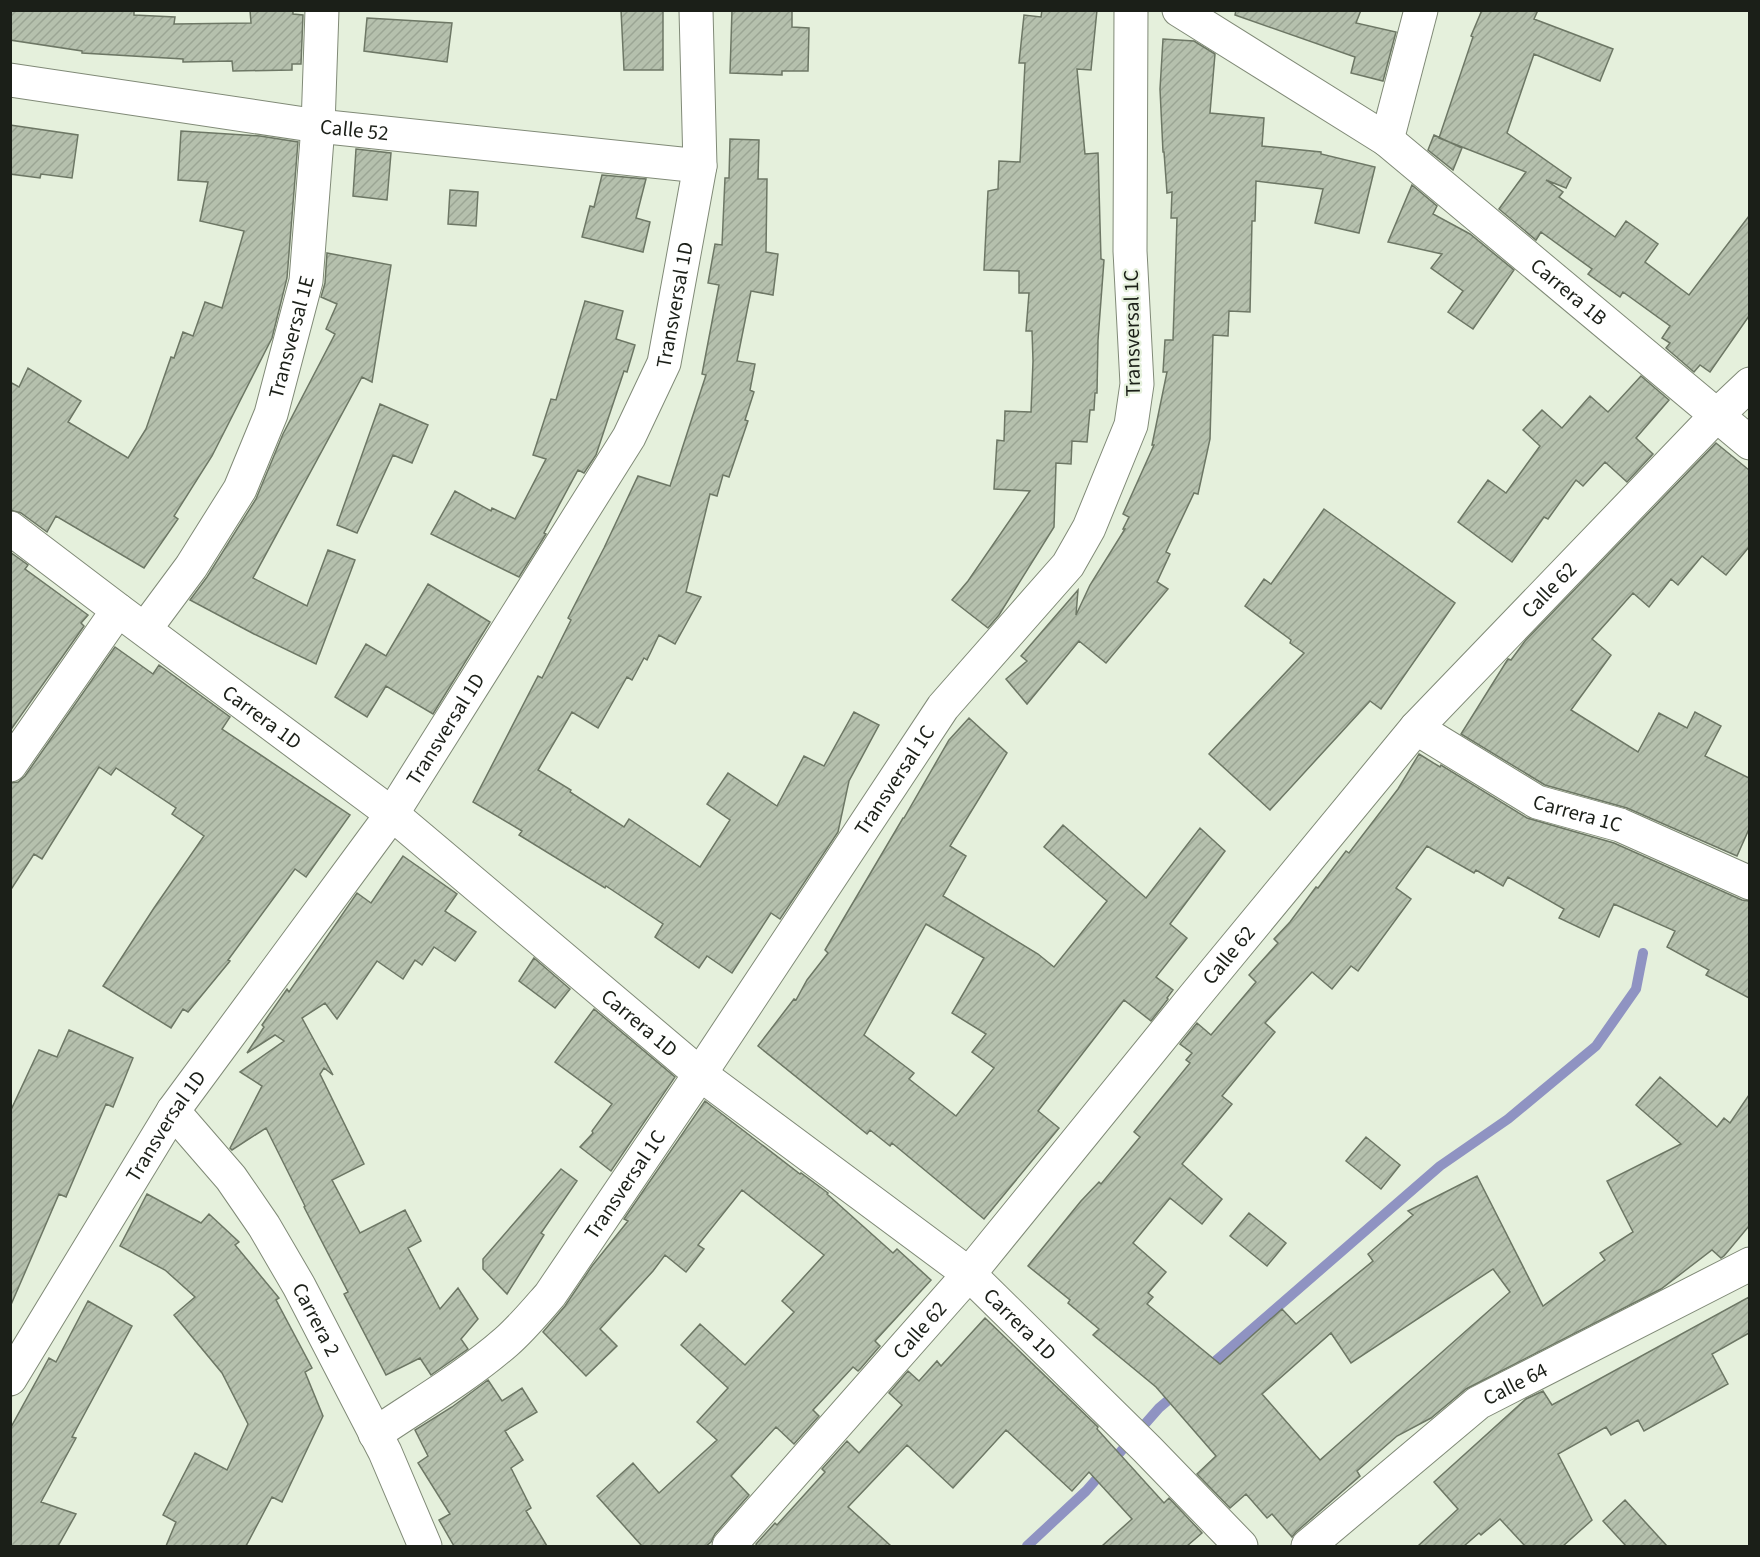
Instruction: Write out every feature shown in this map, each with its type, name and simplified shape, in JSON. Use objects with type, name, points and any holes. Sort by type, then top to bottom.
[{"type":"street","name":"Transversal 1E","points":[[144,629],[191,567],[240,489],[271,414],[306,281],[318,126],[322,10]]},
{"type":"street","name":"Transversal 1D","points":[[10,1380],[173,1111],[392,814],[629,437],[664,363],[700,166],[696,10]]},
{"type":"street","name":"Transversal 1C","points":[[375,1434],[483,1361],[507,1342],[550,1294],[700,1074],[943,707],[1068,565],[1089,528],[1131,425],[1137,384],[1130,251],[1131,10]]},
{"type":"street","name":"Carrera 1B","points":[[1179,10],[1387,140],[1749,443]]},
{"type":"street","points":[[1387,140],[1422,10]]},
{"type":"street","name":"Calle 52","points":[[10,80],[318,126],[700,166]]},
{"type":"street","name":"Calle 62","points":[[729,1546],[969,1274],[1416,728],[1749,384]]},
{"type":"street","name":"Carrera 1D","points":[[10,528],[392,814],[700,1074],[969,1274],[1241,1546]]},
{"type":"street","points":[[10,765],[118,610]]},
{"type":"street","name":"Carrera 1C","points":[[1416,728],[1537,802],[1620,825],[1749,882]]},
{"type":"street","name":"Carrera 2","points":[[173,1111],[231,1178],[264,1226],[299,1286],[375,1434],[425,1546]]},
{"type":"street","name":"Calle 64","points":[[1308,1546],[1478,1403],[1749,1264]]},
{"type":"building","points":[[10,10],[134,10],[134,15],[175,17],[174,24],[251,23],[250,10],[293,10],[293,14],[303,15],[301,64],[292,64],[292,70],[233,71],[232,61],[183,62],[183,59],[82,53],[82,51],[10,40]]},
{"type":"building","points":[[621,10],[663,10],[663,70],[624,70]]},
{"type":"building","points":[[732,10],[792,10],[792,27],[809,28],[808,71],[782,71],[782,75],[730,73]]},
{"type":"building","points":[[1042,10],[1097,10],[1091,70],[1077,69],[1085,154],[1098,153],[1101,259],[1104,260],[1097,393],[1095,393],[1094,410],[1090,410],[1087,442],[1072,441],[1071,464],[1056,463],[1054,527],[999,615],[988,628],[952,600],[968,581],[1030,491],[994,489],[997,440],[1004,441],[1005,411],[1031,412],[1032,331],[1026,331],[1029,293],[1019,293],[1019,271],[984,270],[988,191],[998,189],[999,161],[1020,162],[1025,63],[1019,63],[1024,15],[1041,17]]},
{"type":"building","points":[[1236,10],[1361,10],[1356,23],[1396,32],[1383,81],[1351,73],[1355,57],[1235,15]]},
{"type":"building","points":[[1482,10],[1538,10],[1534,19],[1613,49],[1600,81],[1534,54],[1507,133],[1571,178],[1566,188],[1546,180],[1563,192],[1559,197],[1615,237],[1626,221],[1658,244],[1645,262],[1689,295],[1749,216],[1749,316],[1710,372],[1700,365],[1694,372],[1666,348],[1670,343],[1662,338],[1670,326],[1623,292],[1620,297],[1588,274],[1592,269],[1541,232],[1536,240],[1499,209],[1526,172],[1439,138],[1473,37],[1471,36]]},
{"type":"building","points":[[367,18],[452,23],[447,62],[364,51]]},
{"type":"building","points":[[1163,39],[1194,41],[1215,54],[1210,113],[1264,118],[1262,146],[1321,152],[1321,154],[1375,167],[1359,233],[1315,223],[1323,189],[1256,181],[1255,221],[1252,221],[1250,312],[1229,311],[1228,336],[1213,335],[1210,439],[1198,494],[1194,493],[1166,552],[1170,554],[1157,582],[1168,589],[1106,663],[1079,641],[1027,704],[1006,679],[1027,661],[1021,656],[1078,590],[1076,615],[1090,585],[1125,529],[1123,529],[1129,517],[1123,514],[1154,445],[1152,445],[1167,372],[1163,372],[1165,340],[1173,340],[1177,218],[1171,218],[1172,192],[1167,193],[1163,152],[1160,89]]},
{"type":"building","points":[[10,125],[78,135],[72,178],[41,174],[40,178],[10,174]]},
{"type":"building","points":[[181,131],[260,136],[298,142],[287,278],[272,338],[212,456],[174,516],[178,519],[144,568],[56,516],[47,532],[21,513],[10,510],[10,382],[19,387],[28,368],[81,401],[68,422],[128,458],[146,429],[171,357],[174,358],[183,332],[193,336],[205,302],[222,308],[244,231],[200,221],[208,182],[178,180]]},
{"type":"building","points":[[1434,135],[1462,148],[1453,170],[1428,150]]},
{"type":"building","points":[[730,139],[759,140],[758,179],[767,179],[766,252],[778,254],[773,295],[751,291],[737,361],[755,364],[750,390],[754,392],[745,420],[748,421],[729,477],[723,475],[717,496],[710,494],[686,592],[701,597],[675,644],[659,635],[647,660],[644,658],[632,680],[627,677],[598,728],[572,712],[538,770],[624,827],[629,819],[700,867],[730,820],[707,804],[728,773],[777,806],[804,756],[824,766],[854,712],[879,725],[849,781],[838,832],[780,919],[771,913],[732,973],[707,956],[699,968],[655,937],[663,924],[606,886],[605,888],[519,835],[522,831],[473,802],[538,676],[542,678],[571,620],[568,618],[638,476],[670,486],[706,375],[702,374],[719,285],[708,283],[715,244],[722,245],[725,178],[729,178]]},
{"type":"building","points":[[356,149],[391,153],[387,200],[353,196]]},
{"type":"building","points":[[602,175],[646,179],[636,218],[650,222],[643,252],[582,237],[590,206],[594,207]]},
{"type":"building","points":[[1412,185],[1437,206],[1433,214],[1470,234],[1514,270],[1473,329],[1448,312],[1463,291],[1431,268],[1442,254],[1388,242]]},
{"type":"building","points":[[450,190],[478,192],[476,226],[448,224]]},
{"type":"building","points":[[327,253],[391,265],[372,382],[362,377],[253,578],[307,606],[328,550],[355,560],[316,664],[190,600],[256,499],[283,434],[335,334],[326,329],[337,304],[321,297],[325,283]]},
{"type":"building","points":[[585,301],[623,311],[616,339],[635,345],[596,455],[584,473],[578,470],[544,533],[546,534],[519,577],[431,534],[455,491],[491,511],[492,508],[515,519],[546,459],[533,455],[551,399],[556,400]]},
{"type":"building","points":[[1641,376],[1669,400],[1636,438],[1653,454],[1627,482],[1605,462],[1583,486],[1576,480],[1548,519],[1544,517],[1512,562],[1458,522],[1488,480],[1506,493],[1540,446],[1523,430],[1542,410],[1562,428],[1590,396],[1608,412]]},
{"type":"building","points":[[380,404],[428,425],[412,463],[393,455],[357,533],[337,525]]},
{"type":"building","points":[[1716,443],[1749,470],[1749,547],[1726,575],[1702,556],[1678,585],[1671,579],[1649,607],[1633,593],[1592,639],[1611,655],[1571,710],[1638,752],[1659,713],[1687,728],[1695,712],[1721,726],[1705,756],[1749,778],[1749,829],[1737,856],[1627,808],[1545,785],[1461,734],[1508,659],[1511,660],[1525,641]]},
{"type":"building","points":[[1324,509],[1455,603],[1381,709],[1370,701],[1270,810],[1209,754],[1304,653],[1290,643],[1291,640],[1245,606],[1264,579],[1271,584]]},
{"type":"building","points":[[10,552],[28,565],[25,569],[88,615],[81,623],[84,626],[10,731]]},
{"type":"building","points":[[428,584],[490,622],[433,714],[386,686],[367,717],[335,697],[366,644],[386,656]]},
{"type":"building","points":[[115,647],[153,674],[159,665],[230,717],[222,729],[350,815],[306,877],[295,869],[228,960],[230,961],[188,1012],[183,1009],[171,1028],[103,986],[204,836],[172,814],[176,808],[116,768],[111,775],[99,767],[42,859],[34,854],[10,891],[10,783],[18,782],[25,776]]},
{"type":"building","points":[[969,718],[1007,753],[950,846],[966,856],[943,896],[1038,954],[1054,967],[1107,901],[1044,847],[1063,825],[1146,898],[1200,828],[1225,851],[1170,924],[1187,938],[1156,977],[1173,990],[1168,999],[1151,1021],[1124,1000],[1038,1111],[1059,1128],[984,1219],[892,1143],[890,1146],[870,1130],[867,1134],[758,1046],[794,999],[796,1000],[807,980],[828,953],[825,950],[949,740]],"holes":[[[926,924],[984,958],[952,1013],[986,1034],[972,1052],[994,1068],[956,1116],[909,1079],[914,1073],[864,1035]]]},
{"type":"building","points":[[1419,754],[1527,818],[1614,843],[1742,900],[1749,901],[1749,998],[1706,975],[1709,970],[1667,947],[1675,931],[1614,904],[1599,937],[1559,918],[1564,909],[1508,877],[1503,886],[1476,870],[1474,873],[1427,846],[1396,888],[1411,899],[1358,971],[1351,966],[1332,989],[1312,972],[1265,1023],[1275,1032],[1222,1096],[1232,1104],[1182,1164],[1222,1199],[1202,1224],[1170,1198],[1133,1243],[1166,1272],[1148,1293],[1153,1297],[1147,1304],[1220,1364],[1282,1309],[1296,1324],[1373,1261],[1368,1254],[1413,1215],[1408,1211],[1477,1176],[1543,1306],[1605,1260],[1600,1253],[1633,1232],[1607,1181],[1681,1144],[1636,1105],[1660,1077],[1717,1127],[1724,1118],[1730,1123],[1749,1095],[1749,1226],[1721,1258],[1712,1250],[1661,1289],[1466,1389],[1431,1418],[1397,1436],[1357,1471],[1360,1476],[1292,1537],[1272,1514],[1267,1518],[1246,1494],[1230,1508],[1197,1474],[1216,1456],[1156,1387],[1093,1335],[1099,1329],[1068,1303],[1070,1300],[1028,1266],[1081,1201],[1099,1182],[1101,1184],[1140,1137],[1134,1132],[1190,1063],[1186,1060],[1192,1053],[1180,1044],[1197,1023],[1211,1035],[1256,982],[1249,975],[1278,943],[1274,939],[1346,851],[1349,853],[1398,789]],"holes":[[[1493,1269],[1510,1292],[1320,1460],[1262,1394],[1331,1333],[1351,1363]]]},
{"type":"building","points":[[403,856],[457,894],[445,911],[476,932],[455,961],[434,947],[422,965],[415,960],[403,979],[377,961],[337,1019],[325,1003],[302,1018],[333,1075],[324,1068],[320,1074],[364,1164],[332,1180],[360,1233],[405,1210],[421,1241],[408,1248],[440,1309],[458,1288],[478,1319],[461,1339],[468,1349],[431,1375],[420,1358],[386,1375],[344,1294],[348,1292],[266,1128],[232,1150],[230,1148],[262,1086],[240,1072],[284,1041],[275,1035],[247,1053],[264,1027],[262,1025],[287,989],[289,992],[357,893],[371,903]]},
{"type":"building","points":[[534,958],[570,989],[555,1008],[519,981]]},
{"type":"building","points":[[594,1009],[675,1077],[611,1171],[580,1147],[593,1133],[592,1131],[612,1104],[555,1062]]},
{"type":"building","points":[[69,1030],[133,1058],[113,1107],[106,1104],[66,1197],[59,1194],[10,1307],[10,1112],[39,1050],[57,1057]]},
{"type":"building","points":[[705,1101],[828,1193],[893,1253],[897,1249],[931,1280],[875,1341],[880,1346],[861,1368],[858,1371],[853,1367],[813,1410],[819,1416],[794,1444],[776,1427],[731,1476],[749,1495],[715,1534],[711,1542],[706,1546],[642,1546],[597,1496],[633,1463],[659,1493],[717,1440],[697,1422],[728,1388],[681,1345],[700,1324],[745,1365],[794,1312],[782,1301],[824,1255],[742,1190],[698,1245],[704,1249],[686,1272],[665,1255],[600,1329],[617,1346],[586,1376],[543,1332],[628,1221],[624,1219]]},
{"type":"building","points":[[1366,1137],[1400,1165],[1381,1189],[1346,1161]]},
{"type":"building","points":[[561,1169],[577,1181],[541,1233],[544,1235],[507,1294],[483,1269],[483,1259]]},
{"type":"building","points":[[147,1194],[201,1223],[209,1214],[239,1242],[235,1245],[279,1298],[276,1300],[312,1368],[305,1372],[323,1416],[282,1502],[272,1497],[246,1546],[166,1546],[176,1522],[163,1515],[195,1453],[227,1470],[248,1424],[222,1373],[174,1315],[195,1297],[165,1270],[120,1246]]},
{"type":"building","points":[[1249,1213],[1286,1243],[1267,1266],[1230,1236]]},
{"type":"building","points":[[1749,1297],[1749,1333],[1712,1354],[1728,1384],[1644,1431],[1638,1420],[1611,1435],[1606,1427],[1558,1454],[1592,1520],[1563,1546],[1525,1546],[1500,1519],[1464,1546],[1418,1546],[1458,1509],[1434,1482],[1526,1399],[1543,1391],[1552,1405]]},
{"type":"building","points":[[88,1301],[132,1326],[72,1437],[76,1438],[41,1502],[76,1514],[58,1546],[10,1546],[10,1429],[49,1358],[56,1362]]},
{"type":"building","points":[[985,1318],[1098,1427],[1097,1429],[1164,1503],[1169,1498],[1202,1533],[1187,1546],[1102,1546],[1132,1519],[1089,1472],[1072,1491],[1006,1430],[953,1488],[907,1445],[848,1507],[891,1546],[757,1546],[756,1544],[775,1523],[777,1525],[825,1472],[822,1469],[847,1441],[859,1453],[902,1405],[889,1393],[908,1371],[919,1381],[937,1361],[941,1366]]},
{"type":"building","points":[[488,1380],[502,1401],[522,1388],[537,1412],[505,1431],[523,1460],[511,1468],[531,1508],[526,1511],[547,1546],[454,1546],[439,1520],[450,1514],[418,1463],[428,1456],[415,1430],[452,1407]]},
{"type":"building","points":[[1625,1500],[1667,1546],[1626,1546],[1603,1521]]},
{"type":"waterway","points":[[1205,1370],[1440,1166],[1508,1119],[1596,1046],[1636,989],[1643,953]]},
{"type":"waterway","points":[[1027,1546],[1086,1491],[1159,1408],[1179,1391]]}]
